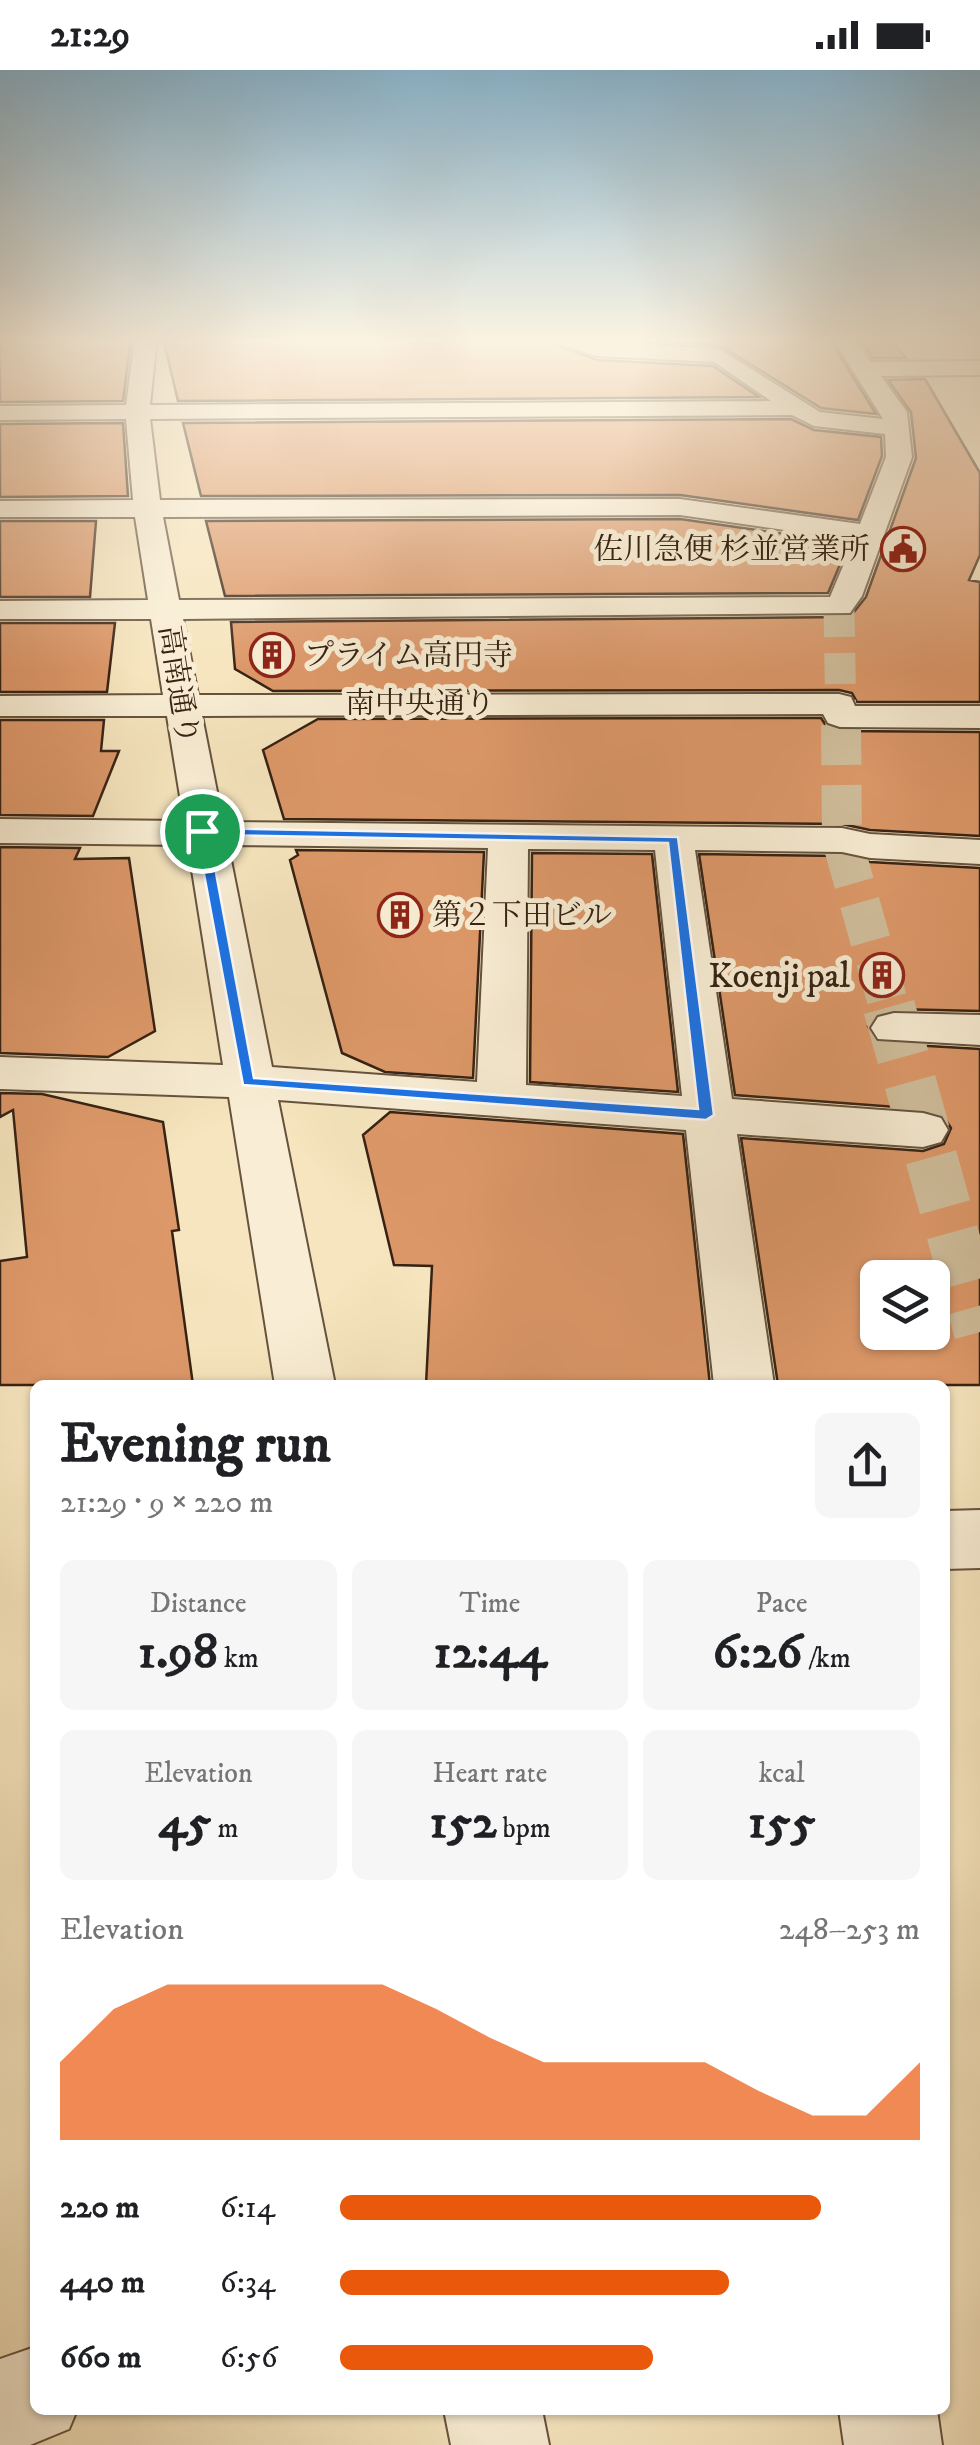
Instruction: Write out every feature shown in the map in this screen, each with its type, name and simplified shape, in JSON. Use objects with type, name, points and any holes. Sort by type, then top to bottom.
[{"type":"street","name":"高南通り","points":[[141,449],[147,508],[168,610],[202,831],[304,1380]]},
{"type":"street","points":[[0,610],[838,606],[847,596],[872,534],[899,457],[898,449]]},
{"type":"street","points":[[0,509],[680,507],[872,534]]},
{"type":"street","name":"南中央通り","points":[[0,706],[181,704],[980,716]]},
{"type":"street","points":[[0,831],[842,840],[870,846],[980,852]]},
{"type":"street","points":[[501,1100],[508,837]]},
{"type":"street","points":[[674,840],[706,1115],[743,1380]]},
{"type":"street","points":[[894,1028],[980,1030]]},
{"type":"street","points":[[0,1073],[248,1082],[924,1130]]},
{"type":"street","points":[[950,1540],[980,1539]]},
{"type":"street","points":[[0,2408],[30,2396]]},
{"type":"street","points":[[494,2415],[500,2445]]},
{"type":"street","points":[[889,2415],[892,2445]]},
{"type":"building","points":[[0,449],[125,449],[128,496],[0,497]]},
{"type":"building","points":[[189,449],[882,449],[858,520],[680,495],[201,496]]},
{"type":"building","points":[[915,449],[966,449],[980,473],[980,555],[969,580],[980,582],[980,702],[857,702],[852,693],[839,690],[273,691],[235,669],[231,622],[850,617],[866,597],[916,458]]},
{"type":"building","points":[[680,519],[849,543],[828,593],[225,596],[206,521]]},
{"type":"building","points":[[0,521],[96,521],[90,597],[0,597]]},
{"type":"building","points":[[0,623],[115,623],[107,692],[0,692]]},
{"type":"building","points":[[821,718],[827,727],[840,731],[980,732],[980,836],[870,830],[842,824],[284,819],[263,750],[318,719]]},
{"type":"building","points":[[0,720],[104,720],[101,751],[119,751],[93,816],[0,815]]},
{"type":"building","points":[[0,847],[80,848],[75,859],[129,858],[155,1031],[108,1057],[0,1053]]},
{"type":"building","points":[[296,850],[484,852],[473,1078],[385,1072],[342,1053],[290,860],[298,855]]},
{"type":"building","points":[[532,853],[652,854],[678,1092],[530,1082]]},
{"type":"building","points":[[699,854],[842,856],[870,862],[980,868],[980,1011],[893,1009],[877,1013],[868,1026],[878,1043],[980,1049],[980,1385],[950,1385],[950,1380],[777,1380],[741,1138],[923,1151],[944,1144],[951,1128],[942,1114],[923,1109],[735,1095]]},
{"type":"building","points":[[0,1093],[42,1094],[163,1122],[179,1230],[172,1231],[192,1380],[30,1380],[30,1385],[0,1385],[0,1261],[27,1257],[13,1110],[0,1117]]},
{"type":"building","points":[[390,1112],[683,1134],[709,1380],[426,1380],[432,1266],[394,1265],[363,1135]]},
{"type":"tunnel","points":[[839,606],[841,728]]},
{"type":"tunnel","points":[[841,725],[842,840],[890,1010]]},
{"type":"tunnel","points":[[889,1007],[980,1332]]},
{"type":"place","name":"佐川急便 杉並営業所","points":[[903,549]]},
{"type":"place","name":"プライム高円寺","points":[[272,655]]},
{"type":"place","name":"第２下田ビル","points":[[400,915]]},
{"type":"place","name":"Koenji pal","points":[[882,975]]},
{"type":"route","points":[[202,831],[674,840],[706,1115],[248,1082],[202,831]]}]
